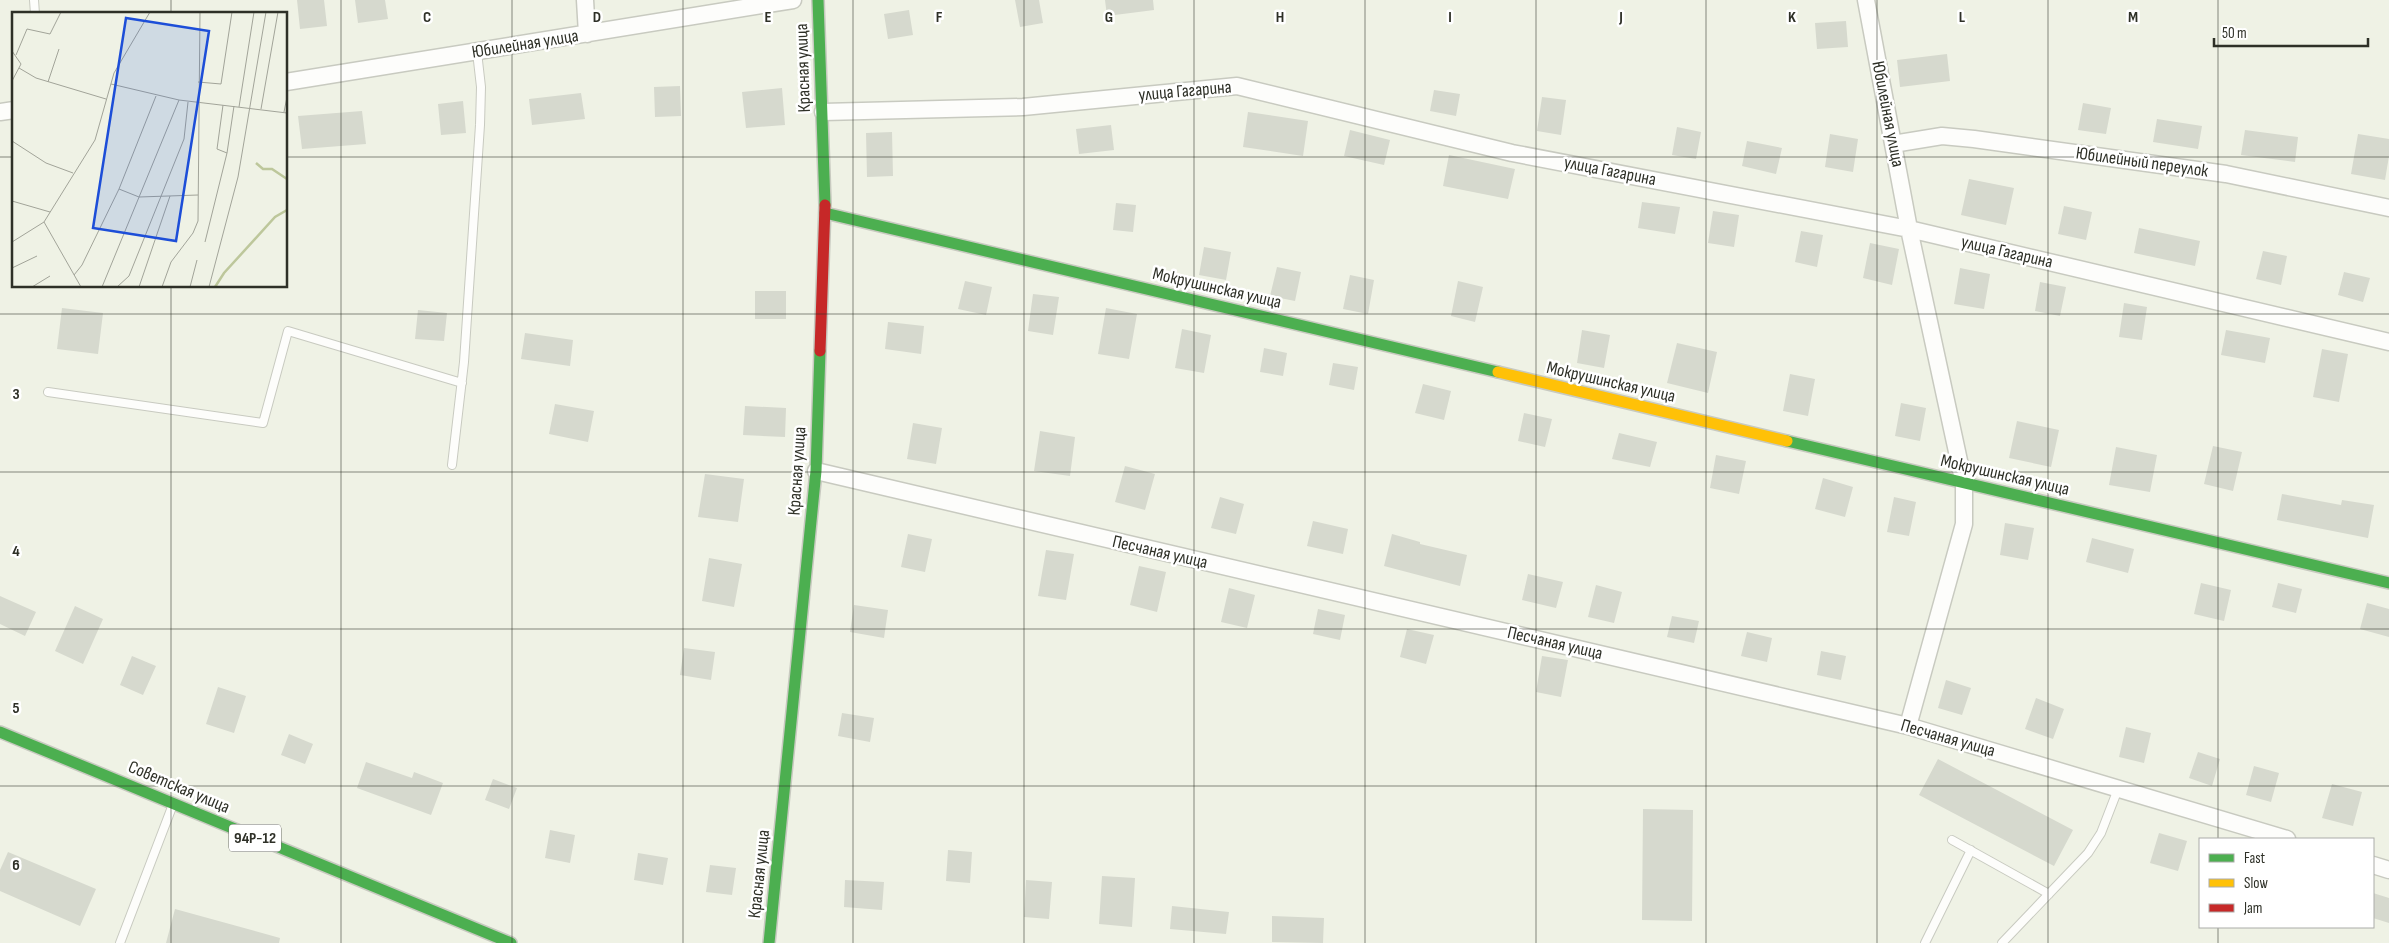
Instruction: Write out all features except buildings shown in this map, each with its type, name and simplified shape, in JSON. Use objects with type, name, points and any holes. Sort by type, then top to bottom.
[{"type":"street","points":[[585,0],[587,34]]},
{"type":"street","name":"Юбилейная улица","points":[[288,82],[793,0]]},
{"type":"street","name":"Красная улица","points":[[769,943],[816,471],[825,214],[818,0]]},
{"type":"street","name":"Юбилейная улица","points":[[1866,0],[1909,229],[1964,484],[1964,524],[1908,726]]},
{"type":"street","name":"улица Гагарина","points":[[823,112],[1023,107],[1237,86],[1512,153],[1909,229],[2389,342]]},
{"type":"street","name":"Юбилейный переулок","points":[[1893,144],[1942,136],[1974,139],[2226,174],[2389,208]]},
{"type":"street","name":"Мокрушинская улица","points":[[825,214],[2389,583]]},
{"type":"street","name":"Песчаная улица","points":[[816,471],[1908,726],[2284,838]]},
{"type":"street","name":"Советская улица","points":[[0,732],[511,943]]},
{"type":"street","points":[[2374,865],[2389,870]]},
{"type":"lane","points":[[452,465],[462,382],[480,125],[481,87],[477,52]]},
{"type":"lane","points":[[48,392],[263,423],[288,331],[462,382]]},
{"type":"lane","points":[[2002,943],[2088,853],[2097,840],[2118,788]]},
{"type":"lane","points":[[120,943],[174,804]]},
{"type":"lane","points":[[1952,840],[2049,894]]},
{"type":"lane","points":[[1925,943],[1971,850]]},
{"type":"traffic: fast","points":[[818,0],[825,205]]},
{"type":"traffic: fast","points":[[825,213],[1498,372]]},
{"type":"traffic: fast","points":[[769,943],[816,471],[820,351]]},
{"type":"traffic: fast","points":[[1787,441],[2389,583]]},
{"type":"traffic: fast","points":[[0,732],[511,943]]},
{"type":"traffic: slow","points":[[1498,372],[1787,441]]},
{"type":"traffic: jam","points":[[820,351],[825,205]]}]
